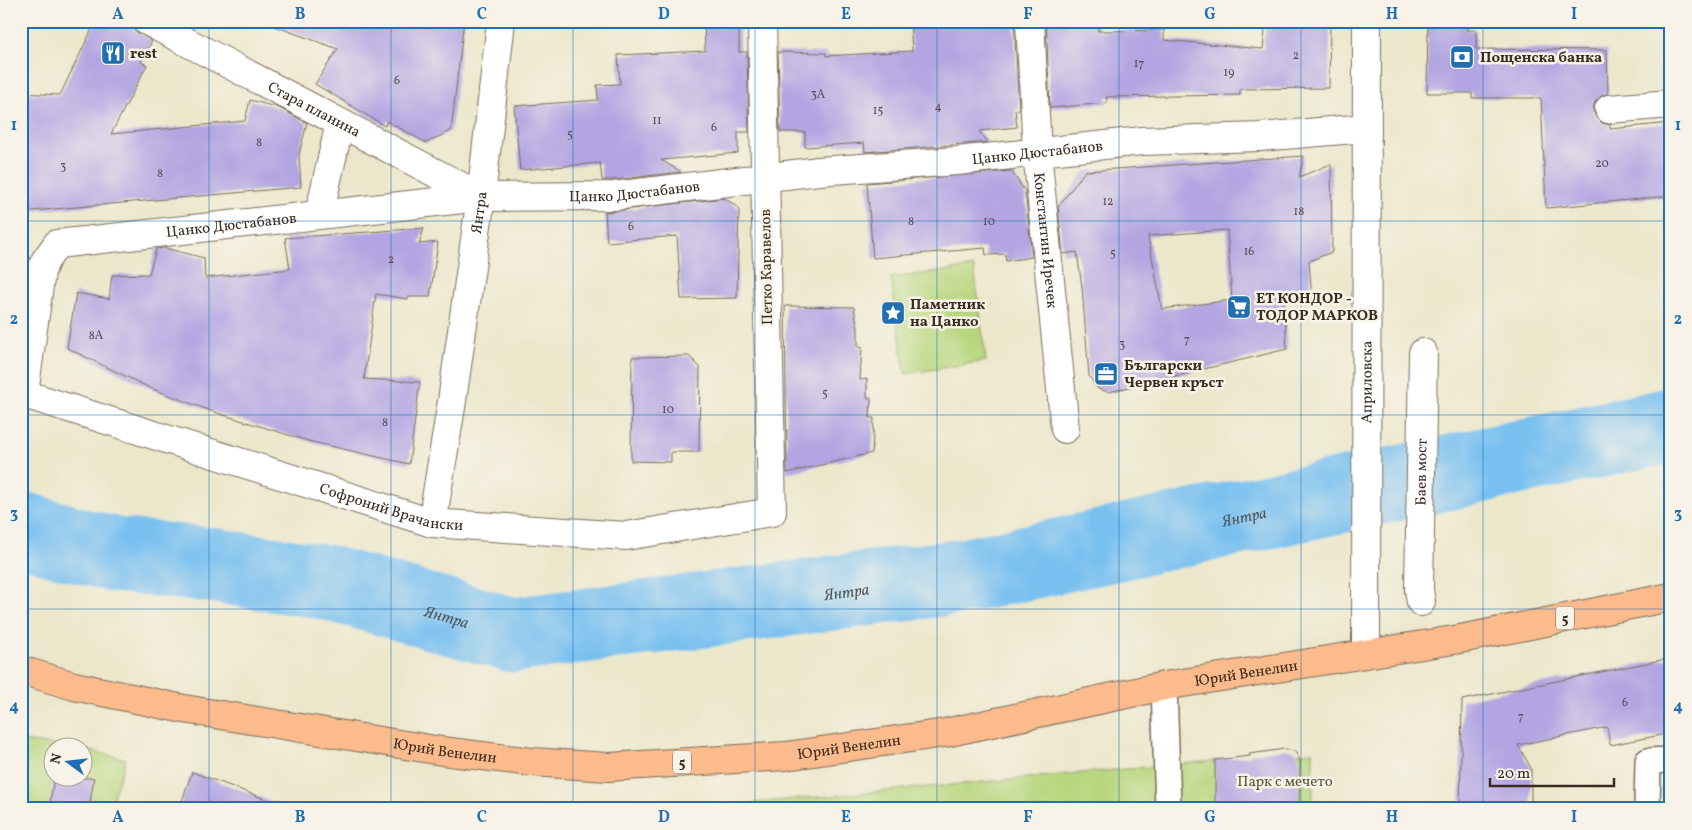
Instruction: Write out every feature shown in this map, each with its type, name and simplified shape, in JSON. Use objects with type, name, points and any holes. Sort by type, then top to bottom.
[{"type":"main road","name":"Юрий Венелин","points":[[21,670],[74,686],[184,709],[442,751],[532,762],[608,767],[786,756],[945,733],[1164,686],[1460,639],[1671,597]]},
{"type":"street","name":"Стара планина","points":[[147,21],[481,197]]},
{"type":"street","name":"Янтра","points":[[432,523],[452,401],[481,197],[501,21]]},
{"type":"street","name":"Петко Каравелов","points":[[762,21],[772,512]]},
{"type":"street","name":"Константин Иречек","points":[[1030,21],[1037,152],[1065,430]]},
{"type":"street","name":"Априловска","points":[[1366,653],[1367,21]]},
{"type":"street","points":[[1609,109],[1671,104]]},
{"type":"street","points":[[319,215],[340,123]]},
{"type":"street","name":"Цанко Дюстабанов","points":[[23,393],[41,272],[45,261],[57,244],[481,197],[614,196],[819,171],[957,161],[1142,141],[1259,137],[1367,128]]},
{"type":"street","name":"Баев мост","points":[[1420,596],[1423,353]]},
{"type":"street","name":"Софроний Врачански","points":[[23,393],[432,523],[626,536],[772,512]]},
{"type":"lane","points":[[1164,686],[1168,809]]},
{"type":"lane","points":[[1647,809],[1648,761],[1671,760]]},
{"type":"green space","points":[[974,267],[986,361],[905,374],[891,278]]},
{"type":"green space","points":[[21,741],[42,744],[42,788],[92,788],[92,751],[126,759],[109,809],[21,809]]},
{"type":"green space","name":"Парк с мечето","points":[[1313,752],[1313,809],[686,809]]},
{"type":"building","points":[[96,21],[131,21],[134,30],[152,41],[141,62],[147,65],[111,134],[245,121],[250,100],[279,108],[307,123],[299,154],[301,187],[21,212],[21,93],[60,95]]},
{"type":"building","points":[[275,21],[464,21],[451,131],[426,143],[387,121],[385,126],[315,84],[338,49],[274,26]]},
{"type":"building","points":[[704,21],[739,21],[739,52],[747,52],[749,132],[738,132],[738,153],[661,160],[681,172],[613,180],[602,180],[600,163],[520,170],[514,106],[598,100],[597,85],[620,84],[618,55],[705,51]]},
{"type":"building","points":[[910,21],[1014,21],[1019,110],[1015,110],[1017,127],[979,131],[988,142],[865,152],[864,143],[805,147],[805,132],[780,132],[778,52],[826,53],[826,56],[912,51]]},
{"type":"building","points":[[1046,21],[1098,21],[1098,31],[1164,30],[1164,40],[1263,49],[1266,21],[1330,21],[1329,88],[1240,89],[1240,95],[1106,97],[1107,103],[1050,108]]},
{"type":"building","points":[[1428,21],[1469,21],[1467,30],[1476,30],[1476,49],[1607,50],[1608,93],[1601,96],[1595,102],[1593,110],[1596,117],[1602,123],[1610,125],[1610,129],[1671,123],[1671,196],[1546,208],[1541,98],[1472,98],[1472,93],[1427,93]]},
{"type":"building","points":[[1304,156],[1299,177],[1331,164],[1332,252],[1309,261],[1312,300],[1284,302],[1287,349],[1109,392],[1098,389],[1089,376],[1082,287],[1077,252],[1063,254],[1058,207],[1085,171]],"holes":[[[1227,230],[1232,300],[1162,309],[1148,236]]]},
{"type":"building","points":[[1011,171],[1025,191],[1032,257],[1006,261],[1005,254],[986,255],[985,248],[873,258],[867,183]]},
{"type":"building","points":[[724,198],[739,208],[737,298],[681,299],[677,236],[607,242],[605,212]]},
{"type":"building","points":[[424,228],[419,244],[438,242],[430,297],[408,297],[408,299],[376,294],[364,379],[420,382],[409,464],[308,441],[211,411],[150,388],[67,348],[76,293],[109,299],[112,275],[149,274],[156,249],[165,248],[204,258],[205,278],[290,269],[285,238]]},
{"type":"building","points":[[785,306],[854,307],[858,329],[858,347],[862,347],[860,380],[867,379],[867,398],[871,398],[870,418],[874,418],[872,453],[787,473]]},
{"type":"building","points":[[689,356],[700,367],[699,452],[671,452],[671,462],[631,461],[632,357]]},
{"type":"building","points":[[1671,658],[1671,733],[1610,745],[1607,727],[1518,745],[1531,768],[1531,809],[1460,809],[1462,700]]},
{"type":"building","points":[[1285,749],[1295,751],[1300,761],[1299,809],[1215,809],[1215,760]]},
{"type":"building","points":[[192,772],[282,805],[281,809],[179,809]]},
{"type":"building","points":[[92,778],[94,778],[89,809],[49,809],[52,788],[92,788]]},
{"type":"waterway","name":"Янтра","points":[[21,529],[115,555],[210,565],[325,582],[513,635],[964,576],[1671,425]]},
{"type":"place","name":"rest","points":[[113,53]]},
{"type":"place","name":"Пощенска банка","points":[[1462,57]]},
{"type":"place","name":"ЕТ КОНДОР - ТОДОР МАРКОВ","points":[[1239,307]]},
{"type":"place","name":"Паметник на Цанко","points":[[893,313]]},
{"type":"place","name":"Български Червен кръст","points":[[1106,374]]}]
